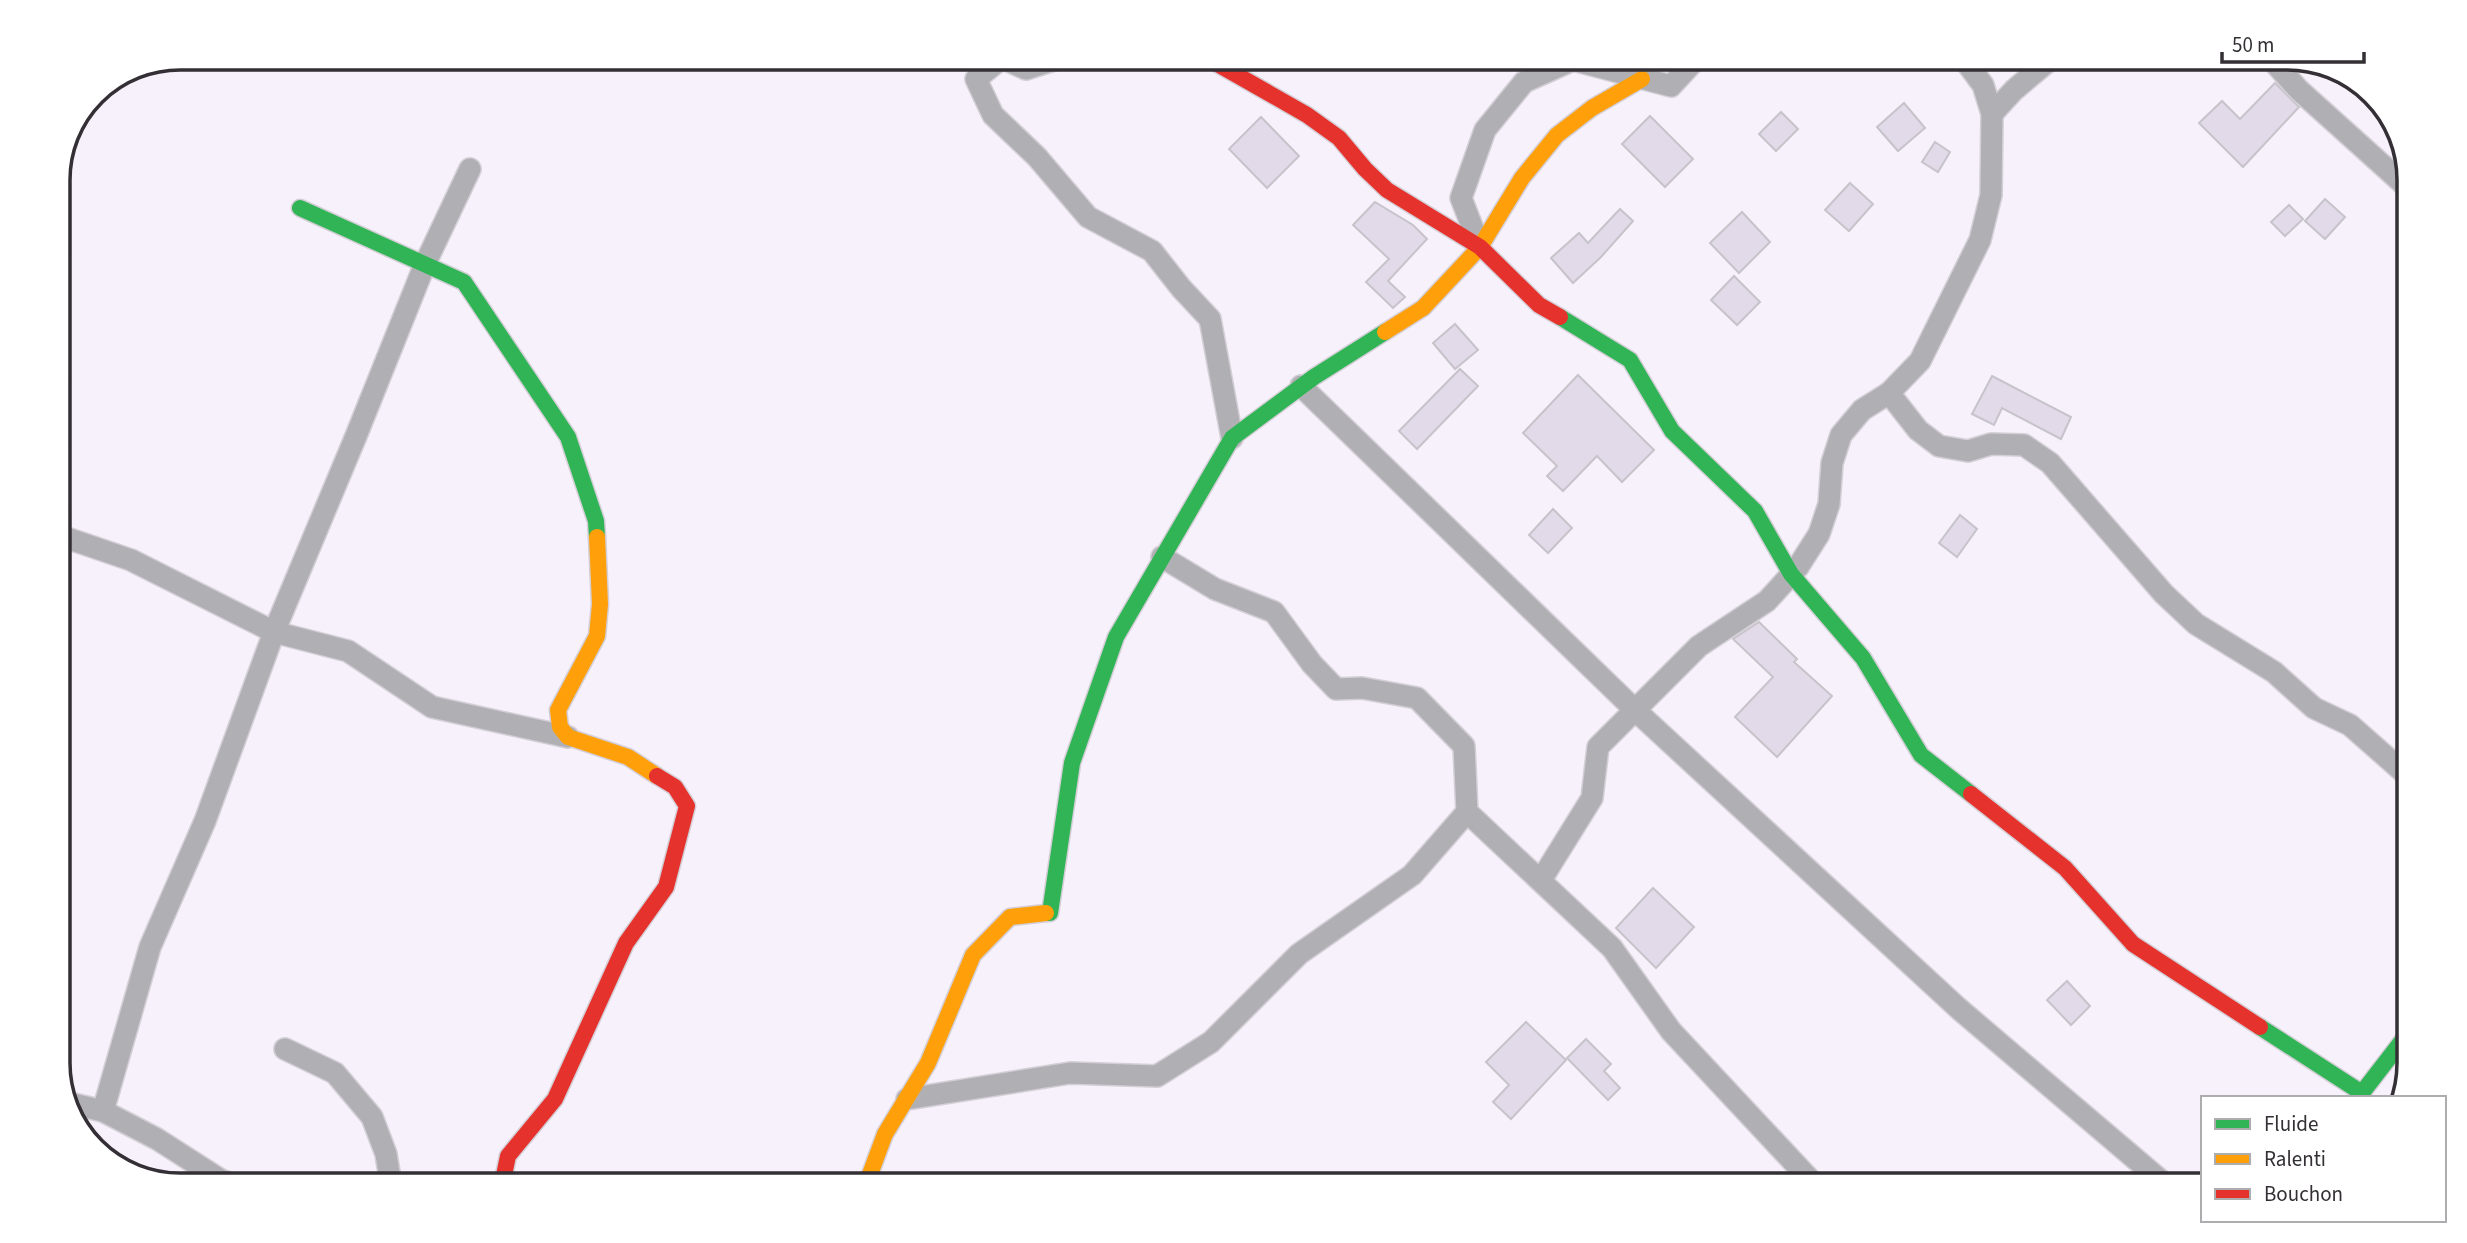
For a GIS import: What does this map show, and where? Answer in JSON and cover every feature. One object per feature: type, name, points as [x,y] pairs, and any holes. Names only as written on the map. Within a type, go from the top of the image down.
[{"type":"street","points":[[987,70],[976,79],[993,115],[1037,157],[1088,217],[1152,251],[1210,319],[1232,438]]},
{"type":"street","points":[[1228,70],[1307,115],[1339,138],[1365,170],[1387,190],[1480,247],[1539,305],[1630,360],[1672,431],[1755,511],[1791,574],[1863,658],[1921,755],[2065,868],[2133,944],[2360,1095],[2397,1047]]},
{"type":"street","points":[[1480,247],[1461,198],[1485,130],[1524,82],[1550,70]]},
{"type":"street","points":[[1611,70],[1671,86],[1686,70]]},
{"type":"street","points":[[1541,880],[1592,798],[1598,747],[1699,646],[1767,601],[1791,574],[1819,534],[1829,504],[1832,463],[1841,435],[1862,410],[1889,393],[1920,361],[1980,240],[1991,195],[1992,114],[1983,85],[1972,70]]},
{"type":"street","points":[[1992,114],[2038,70]]},
{"type":"street","points":[[2281,70],[2299,90],[2397,178]]},
{"type":"street","points":[[871,1173],[886,1135],[928,1063],[974,955],[1010,918],[1050,913],[1072,763],[1115,636],[1232,438],[1301,386],[1423,308],[1480,247],[1522,178],[1557,135],[1592,108],[1642,79]]},
{"type":"street","points":[[103,1111],[150,947],[205,821],[274,632],[425,264],[470,169]]},
{"type":"street","points":[[300,208],[464,282],[568,438],[596,521],[600,604],[597,636],[558,710],[561,727],[568,737]]},
{"type":"street","points":[[1301,386],[1635,710],[1958,1008],[2152,1173]]},
{"type":"street","points":[[1889,393],[1918,430],[1939,446],[1968,451],[1992,444],[2024,445],[2050,463],[2164,594],[2196,624],[2274,672],[2314,708],[2350,725],[2397,766]]},
{"type":"street","points":[[70,539],[131,560],[274,632],[348,651],[432,707],[568,737],[628,757],[675,787],[687,806],[666,887],[626,943],[555,1098],[508,1156],[504,1173]]},
{"type":"street","points":[[907,1099],[1070,1073],[1157,1076],[1212,1042],[1298,954],[1412,875],[1467,812],[1464,746],[1417,698],[1362,688],[1336,689],[1312,664],[1274,612],[1215,589],[1162,558]]},
{"type":"street","points":[[1467,812],[1612,948],[1671,1031],[1804,1173]]},
{"type":"street","points":[[285,1049],[335,1073],[372,1117],[386,1154],[389,1173]]},
{"type":"street","points":[[80,1107],[103,1111],[157,1139],[209,1173]]},
{"type":"building","points":[[2275,83],[2299,107],[2243,167],[2199,123],[2222,101],[2240,119]]},
{"type":"building","points":[[1904,103],[1925,128],[1898,151],[1877,127]]},
{"type":"building","points":[[1781,112],[1798,129],[1776,151],[1759,134]]},
{"type":"building","points":[[1650,116],[1693,159],[1665,187],[1622,144]]},
{"type":"building","points":[[1261,117],[1299,156],[1267,188],[1229,149]]},
{"type":"building","points":[[1935,142],[1950,152],[1938,172],[1922,162]]},
{"type":"building","points":[[1850,183],[1873,204],[1849,231],[1825,210]]},
{"type":"building","points":[[2325,199],[2345,217],[2325,239],[2305,221]]},
{"type":"building","points":[[1375,202],[1413,225],[1427,239],[1388,281],[1405,297],[1393,308],[1366,282],[1389,259],[1353,225]]},
{"type":"building","points":[[2289,205],[2303,219],[2285,236],[2271,222]]},
{"type":"building","points":[[1620,209],[1633,221],[1573,283],[1551,258],[1579,233],[1588,243]]},
{"type":"building","points":[[1742,212],[1770,242],[1739,273],[1710,243]]},
{"type":"building","points":[[1734,276],[1760,302],[1737,325],[1711,300]]},
{"type":"building","points":[[1455,324],[1478,350],[1455,369],[1433,343]]},
{"type":"building","points":[[1460,369],[1478,386],[1417,449],[1399,431]]},
{"type":"building","points":[[1578,375],[1654,450],[1622,482],[1597,456],[1563,491],[1547,476],[1557,466],[1523,433]]},
{"type":"building","points":[[1992,376],[2071,417],[2061,439],[2002,408],[1994,425],[1972,414]]},
{"type":"building","points":[[1553,509],[1572,528],[1548,553],[1529,535]]},
{"type":"building","points":[[1960,515],[1977,529],[1957,557],[1939,543]]},
{"type":"building","points":[[1759,622],[1797,659],[1794,662],[1832,696],[1777,757],[1735,717],[1773,677],[1733,639]]},
{"type":"building","points":[[1653,888],[1694,927],[1656,968],[1616,928]]},
{"type":"building","points":[[2067,981],[2090,1006],[2071,1025],[2047,1000]]},
{"type":"building","points":[[1526,1022],[1566,1060],[1511,1119],[1493,1102],[1509,1085],[1486,1062]]},
{"type":"building","points":[[1586,1039],[1611,1064],[1604,1071],[1620,1088],[1608,1100],[1567,1058]]},
{"type":"traffic: fast","points":[[300,208],[464,282],[568,437],[596,521],[597,537]]},
{"type":"traffic: fast","points":[[1560,317],[1630,360],[1672,431],[1755,511],[1791,574],[1863,658],[1921,755],[1971,794]]},
{"type":"traffic: fast","points":[[1046,913],[1050,913],[1072,763],[1116,637],[1232,438],[1314,377],[1385,332]]},
{"type":"traffic: fast","points":[[2260,1027],[2362,1093]]},
{"type":"traffic: fast","points":[[2360,1096],[2397,1048]]},
{"type":"traffic: slow","points":[[1385,332],[1423,308],[1480,247],[1522,178],[1557,135],[1592,108],[1642,79]]},
{"type":"traffic: slow","points":[[597,537],[600,604],[597,636],[558,710],[560,727],[568,737],[628,757],[657,776]]},
{"type":"traffic: slow","points":[[870,1173],[885,1134],[928,1063],[973,955],[1010,917],[1046,913]]},
{"type":"traffic: jam","points":[[1228,70],[1307,115],[1339,138],[1387,190],[1480,247],[1539,305],[1560,317]]},
{"type":"traffic: jam","points":[[504,1173],[508,1156],[555,1099],[626,943],[666,887],[687,806],[675,787],[657,776]]},
{"type":"traffic: jam","points":[[1971,794],[2065,868],[2133,944],[2260,1027]]}]
